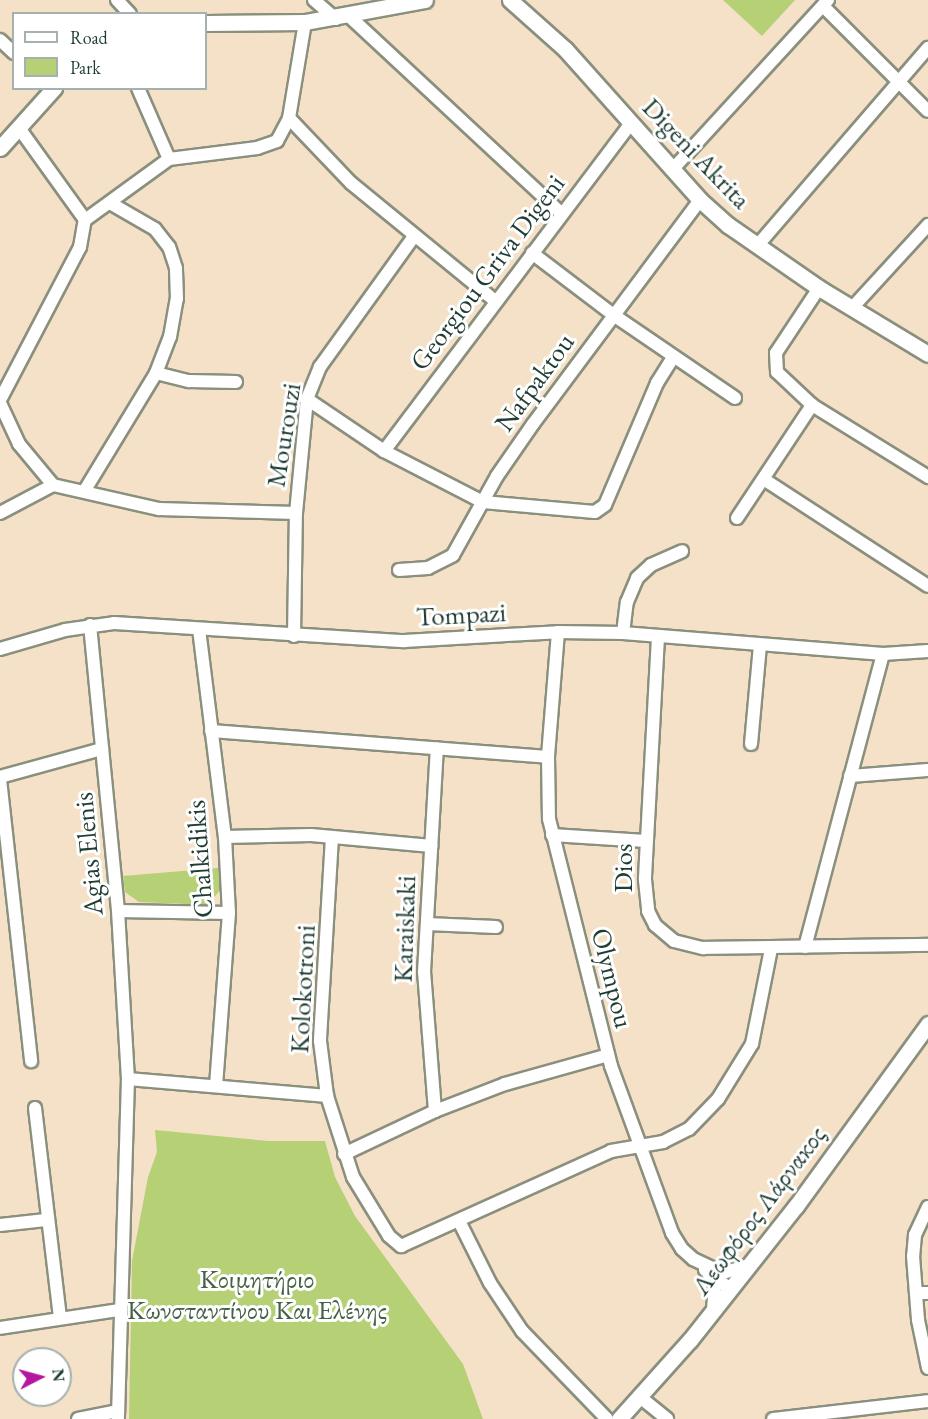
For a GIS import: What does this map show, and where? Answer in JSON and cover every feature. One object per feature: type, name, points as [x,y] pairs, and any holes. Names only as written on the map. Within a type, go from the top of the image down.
[{"type":"main road","points":[[207,23],[305,22],[425,0]]},
{"type":"main road","name":"Digeni Akrita","points":[[510,0],[565,49],[700,200],[757,246],[819,288],[928,354]]},
{"type":"main road","points":[[0,148],[51,90]]},
{"type":"main road","name":"Λεωφόρος Λάρνακος","points":[[619,1419],[640,1397],[749,1265],[928,1024]]},
{"type":"street","points":[[117,0],[128,12]]},
{"type":"street","points":[[314,0],[342,17],[560,212]]},
{"type":"street","points":[[672,170],[825,3],[928,111]]},
{"type":"street","points":[[53,485],[18,444],[0,402],[80,247],[85,220],[169,159],[270,145],[281,134],[289,118],[305,22]]},
{"type":"street","points":[[0,40],[12,51]]},
{"type":"street","points":[[757,246],[928,48]]},
{"type":"street","points":[[139,90],[169,159]]},
{"type":"street","points":[[289,118],[351,183],[495,300]]},
{"type":"street","name":"Georgiou Griva Digeni","points":[[384,451],[560,212],[631,123]]},
{"type":"street","points":[[19,128],[85,220]]},
{"type":"street","name":"Nafpaktou","points":[[399,570],[428,568],[453,555],[497,476],[612,314],[700,200]]},
{"type":"street","points":[[85,490],[156,373],[170,337],[177,299],[176,268],[170,247],[155,230],[110,203]]},
{"type":"street","points":[[852,308],[928,225]]},
{"type":"street","name":"Mourouzi","points":[[294,636],[296,513],[308,399],[320,367],[414,236]]},
{"type":"street","points":[[532,253],[612,314],[735,398]]},
{"type":"street","points":[[819,288],[780,346],[774,365],[786,384],[812,405],[928,477]]},
{"type":"street","points":[[308,399],[384,451],[483,502],[595,512],[605,505],[657,383],[674,357]]},
{"type":"street","points":[[156,373],[189,381],[236,381]]},
{"type":"street","points":[[737,518],[765,480],[812,405]]},
{"type":"street","points":[[765,480],[928,586]]},
{"type":"street","points":[[0,513],[53,485],[85,490],[124,504],[159,508],[296,513]]},
{"type":"street","points":[[623,633],[627,602],[637,578],[651,565],[682,551]]},
{"type":"street","name":"Tompazi","points":[[0,649],[90,625],[404,641],[558,632],[623,633],[760,646],[883,654],[928,651]]},
{"type":"street","name":"Agias Elenis","points":[[90,625],[117,911],[128,1079],[119,1310],[118,1415]]},
{"type":"street","name":"Chalkidikis","points":[[199,629],[225,837],[229,913],[216,1085]]},
{"type":"street","name":"Olympou","points":[[558,632],[548,757],[552,835],[608,1055],[672,1233],[693,1259],[723,1273],[749,1265]]},
{"type":"street","name":"Dios","points":[[658,637],[646,841],[648,911],[661,931],[674,941],[703,948],[771,949],[928,945]]},
{"type":"street","points":[[751,744],[760,646]]},
{"type":"street","points":[[806,947],[883,654]]},
{"type":"street","points":[[211,731],[548,757]]},
{"type":"street","name":"Karaiskaki","points":[[435,1111],[424,972],[437,748]]},
{"type":"street","points":[[31,1061],[0,778],[102,749]]},
{"type":"street","points":[[850,777],[928,770]]},
{"type":"street","points":[[552,835],[646,841]]},
{"type":"street","points":[[225,837],[332,837],[431,846]]},
{"type":"street","name":"Kolokotroni","points":[[332,837],[320,1041],[327,1096],[344,1154],[364,1200],[395,1243],[405,1246],[459,1221]]},
{"type":"street","points":[[117,911],[229,913]]},
{"type":"street","points":[[427,924],[496,927]]},
{"type":"street","points":[[607,1419],[538,1350],[503,1305],[459,1221],[612,1151],[663,1142],[689,1129],[704,1116],[738,1070],[759,1020],[771,949]]},
{"type":"street","points":[[344,1154],[435,1111],[537,1074],[608,1055]]},
{"type":"street","points":[[128,1079],[327,1096]]},
{"type":"street","points":[[34,1108],[46,1220],[60,1317]]},
{"type":"street","points":[[928,1207],[914,1239],[922,1293],[928,1368]]},
{"type":"street","points":[[0,1225],[46,1220]]},
{"type":"street","points":[[693,1259],[730,1289]]},
{"type":"street","points":[[707,1272],[715,1286],[713,1310]]},
{"type":"street","points":[[0,1328],[60,1317],[119,1310]]},
{"type":"street","points":[[640,1397],[667,1419]]},
{"type":"street","points":[[773,1419],[928,1401]]},
{"type":"street","points":[[78,1419],[118,1415]]},
{"type":"green space","points":[[723,0],[795,0],[762,36]]},
{"type":"green space","points":[[218,868],[221,889],[208,905],[139,902],[125,892],[123,876]]},
{"type":"green space","name":"Κοιμητήριο Κωνσταντίνου Και Ελένης","points":[[155,1130],[268,1141],[325,1141],[335,1177],[355,1216],[463,1364],[483,1419],[129,1419],[132,1261],[148,1177],[157,1152]]}]
